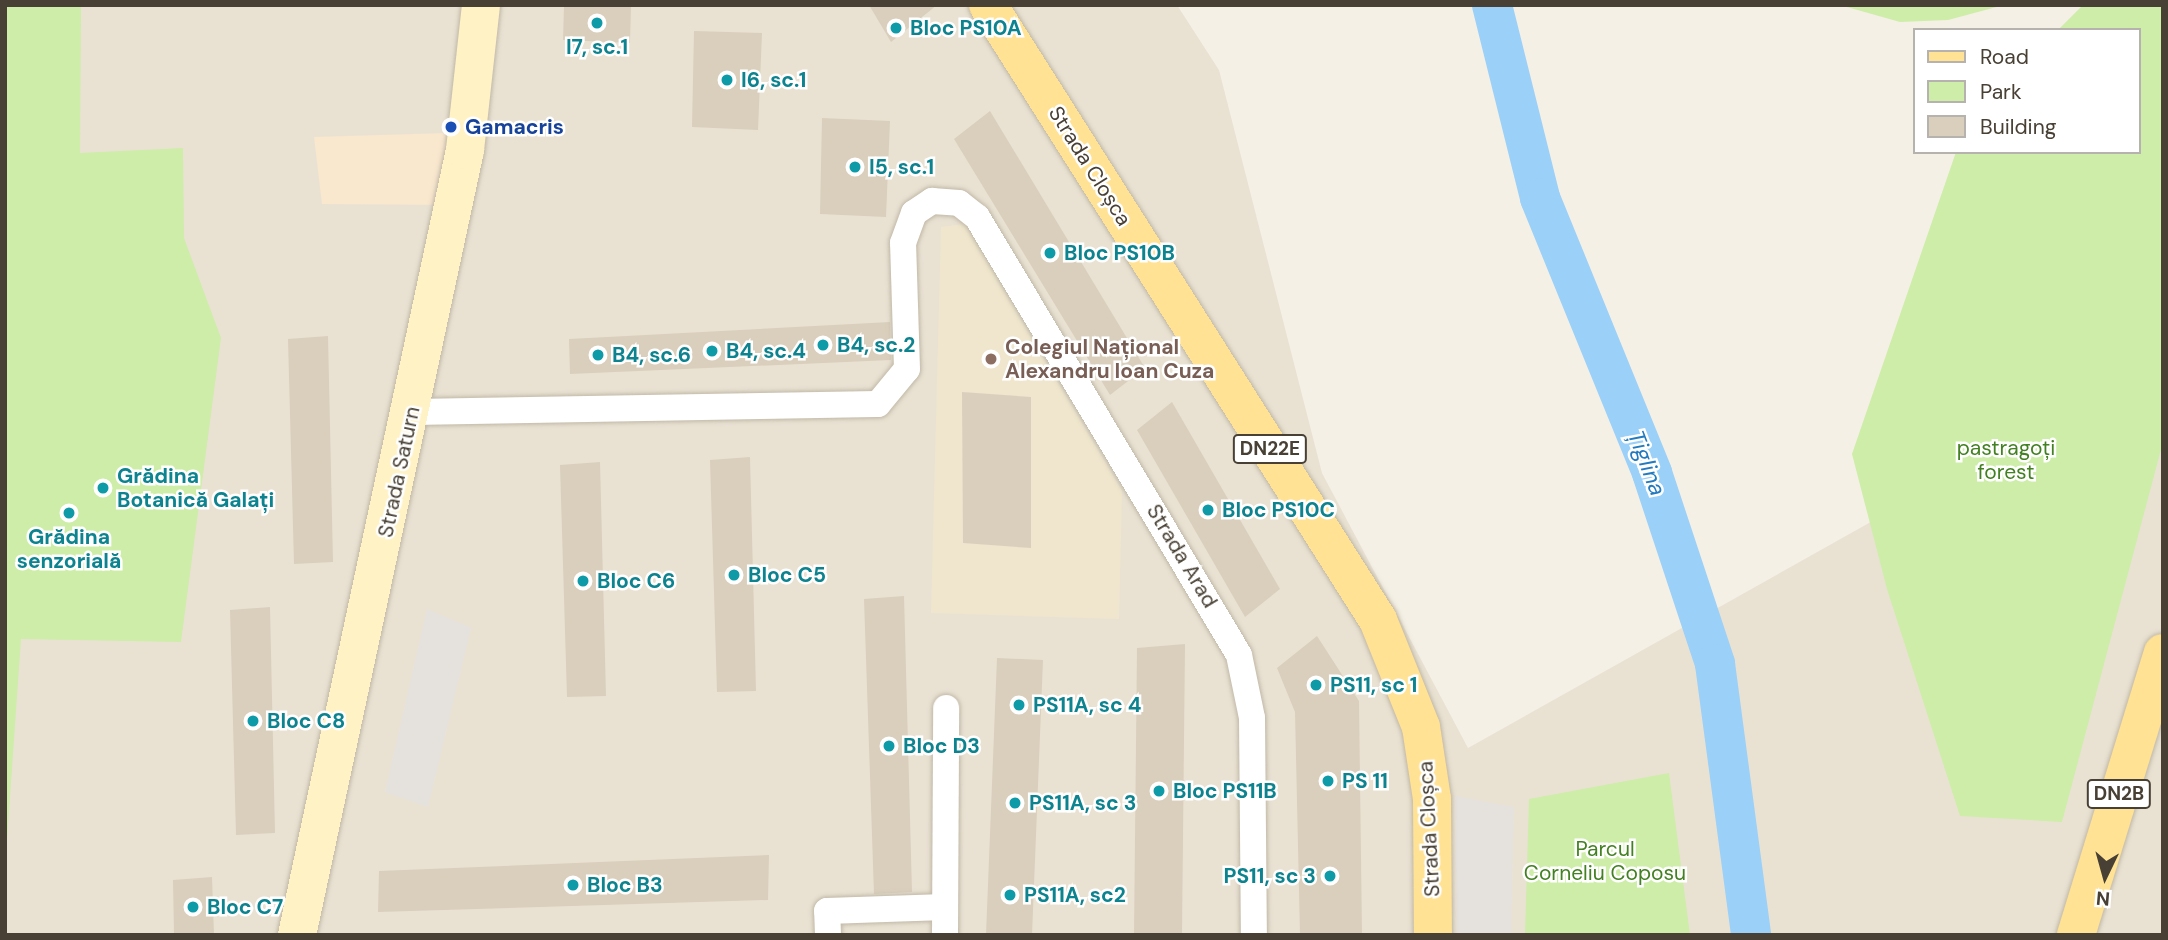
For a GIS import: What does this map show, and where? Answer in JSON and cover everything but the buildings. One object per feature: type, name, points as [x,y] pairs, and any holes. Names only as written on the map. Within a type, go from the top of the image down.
[{"type":"main road","name":"Strada Cloșca","points":[[988,5],[1378,620],[1421,727],[1432,799],[1433,935]]},
{"type":"main road","name":"DN2B","points":[[2076,935],[2163,653]]},
{"type":"street","name":"Strada Saturn","points":[[297,935],[412,412],[465,150],[481,5]]},
{"type":"street","name":"Strada Arad","points":[[412,412],[878,404],[907,369],[903,243],[914,213],[932,201],[959,202],[977,217],[1239,655],[1252,718],[1254,935]]},
{"type":"street","points":[[945,935],[946,708]]},
{"type":"street","points":[[827,923],[945,907]]},
{"type":"shaded area","points":[[5,5],[1177,5],[1219,70],[1322,473],[1468,748],[2163,358],[2163,935],[5,935]]},
{"type":"shaded area","name":"Gamacris","points":[[447,133],[451,205],[322,204],[314,137]]},
{"type":"shaded area","name":"Colegiul Național Alexandru Ioan Cuza","points":[[965,224],[1122,491],[1119,619],[931,613],[941,227]]},
{"type":"shaded area","points":[[427,609],[471,628],[428,807],[385,792]]},
{"type":"shaded area","points":[[1455,796],[1514,807],[1511,935],[1457,935]]},
{"type":"green space","name":"Grădina Botanică Galați","points":[[5,5],[81,5],[80,153],[183,148],[184,238],[221,338],[181,642],[21,639],[5,869]]},
{"type":"green space","points":[[1840,5],[2004,5],[1948,20],[1900,22]]},
{"type":"green space","name":"pastragoți forest","points":[[2083,5],[2163,5],[2163,442],[2062,822],[1960,816],[1887,589],[1852,454],[1955,154],[2140,154],[2140,28],[2060,28]]},
{"type":"green space","name":"Parcul Corneliu Coposu","points":[[1669,773],[1690,935],[1525,935],[1529,799]]},
{"type":"waterway","name":"Țiglina","points":[[1492,5],[1540,198],[1652,473],[1715,664],[1751,935]]},
{"type":"place","name":"I7, sc.1","points":[[597,23]]},
{"type":"place","name":"Bloc PS10A","points":[[896,28]]},
{"type":"place","name":"I6, sc.1","points":[[727,80]]},
{"type":"place","name":"Gamacris","points":[[451,127]]},
{"type":"place","name":"I5, sc.1","points":[[855,167]]},
{"type":"place","name":"Bloc PS10B","points":[[1050,253]]},
{"type":"place","name":"B4, sc.2","points":[[823,345]]},
{"type":"place","name":"B4, sc.4","points":[[712,351]]},
{"type":"place","name":"B4, sc.6","points":[[598,355]]},
{"type":"place","name":"Colegiul Național Alexandru Ioan Cuza","points":[[991,359]]},
{"type":"place","name":"Grădina Botanică Galați","points":[[103,488]]},
{"type":"place","name":"Bloc PS10C","points":[[1208,510]]},
{"type":"place","name":"Grădina senzorială","points":[[69,513]]},
{"type":"place","name":"Bloc C5","points":[[734,575]]},
{"type":"place","name":"Bloc C6","points":[[583,581]]},
{"type":"place","name":"PS11, sc 1","points":[[1316,685]]},
{"type":"place","name":"PS11A, sc 4","points":[[1019,705]]},
{"type":"place","name":"Bloc C8","points":[[253,721]]},
{"type":"place","name":"Bloc D3","points":[[889,746]]},
{"type":"place","name":"PS 11","points":[[1328,781]]},
{"type":"place","name":"Bloc PS11B","points":[[1159,791]]},
{"type":"place","name":"PS11A, sc 3","points":[[1015,803]]},
{"type":"place","name":"PS11, sc 3","points":[[1330,876]]},
{"type":"place","name":"Bloc B3","points":[[573,885]]},
{"type":"place","name":"PS11A, sc2","points":[[1010,895]]},
{"type":"place","name":"Bloc C7","points":[[193,907]]}]
